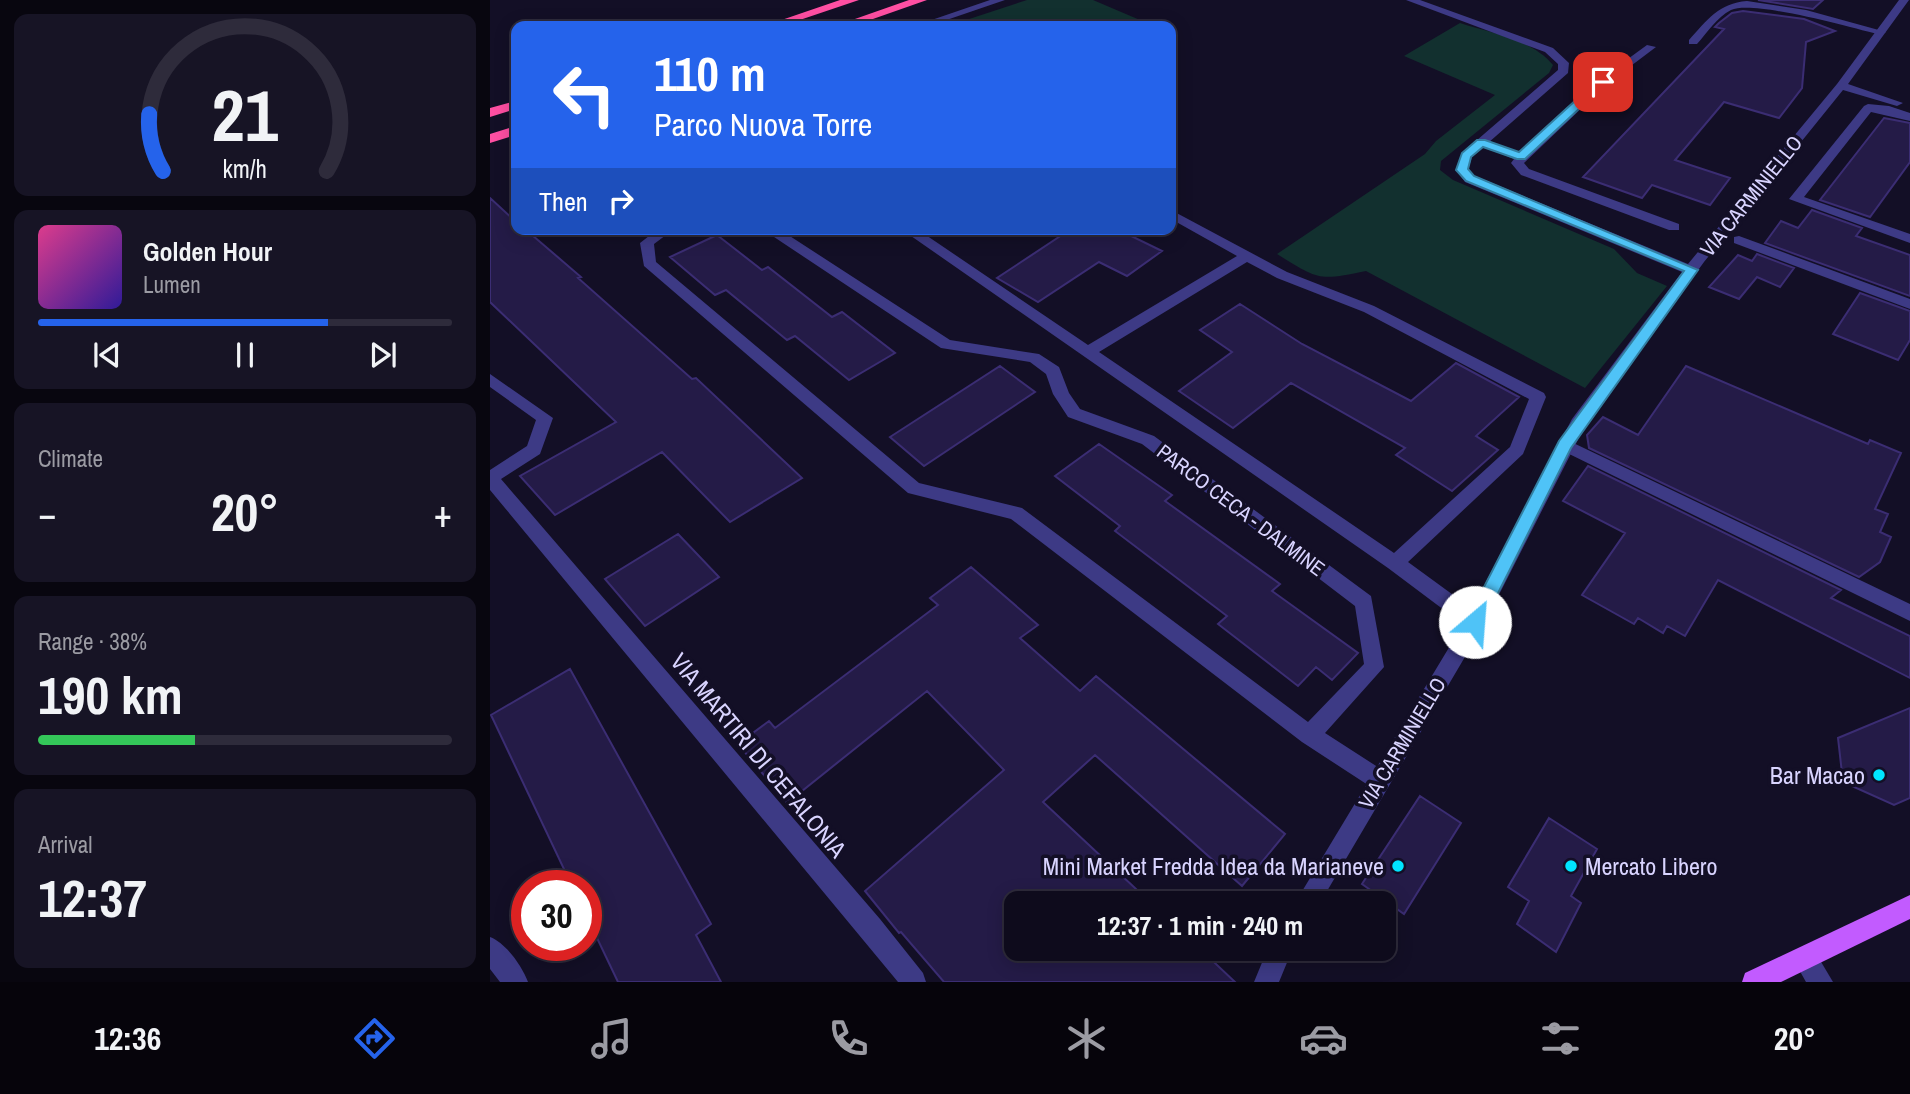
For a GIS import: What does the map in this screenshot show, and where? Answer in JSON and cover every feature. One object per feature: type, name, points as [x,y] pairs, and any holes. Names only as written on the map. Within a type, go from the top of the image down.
[{"type":"highway","points":[[786,21],[853,0]]},
{"type":"highway","points":[[856,21],[921,0]]},
{"type":"highway","points":[[490,113],[511,106]]},
{"type":"highway","points":[[490,139],[511,132]]},
{"type":"main road","points":[[1754,982],[1910,907]]},
{"type":"street","points":[[935,21],[1000,0]]},
{"type":"street","points":[[1411,0],[1549,50],[1563,63],[1564,71],[1462,162],[1462,170],[1470,179],[1691,270]]},
{"type":"street","name":"VIA CARMINIELLO","points":[[1314,891],[1475,622],[1565,445],[1691,270],[1841,86],[1904,0]]},
{"type":"street","points":[[1693,41],[1721,12],[1733,5],[1756,2],[1881,32]]},
{"type":"street","points":[[1651,47],[1603,82],[1517,163],[1525,172],[1674,227]]},
{"type":"street","points":[[1841,86],[1910,107]]},
{"type":"street","points":[[1910,117],[1889,110],[1868,108],[1796,199],[1910,239]]},
{"type":"street","points":[[1481,143],[1521,157]]},
{"type":"street","points":[[1176,217],[1282,275],[1369,309],[1538,397],[1517,450],[1395,562]]},
{"type":"street","points":[[658,235],[647,243],[649,264],[914,488],[1016,513],[1309,735],[1379,780]]},
{"type":"street","name":"PARCO CECA - DALMINE","points":[[778,235],[946,344],[1034,358],[1053,371],[1060,394],[1074,413],[1148,440],[1364,602],[1374,667],[1309,735]]},
{"type":"street","points":[[917,235],[1395,562],[1475,622]]},
{"type":"street","points":[[1739,240],[1910,304]]},
{"type":"street","points":[[1088,352],[1247,256]]},
{"type":"street","name":"VIA MARTIRI DI CEFALONIA","points":[[490,379],[545,418],[534,450],[490,478],[914,982]]},
{"type":"street","points":[[1565,445],[1910,613]]},
{"type":"street","points":[[490,949],[516,982]]},
{"type":"street","points":[[1805,958],[1821,982]]},
{"type":"street","points":[[1266,982],[1275,961]]},
{"type":"green space","points":[[1027,0],[1093,0],[1142,21],[963,21]]},
{"type":"green space","points":[[1460,23],[1522,43],[1544,56],[1553,65],[1549,73],[1441,161],[1440,170],[1453,180],[1614,249],[1637,273],[1667,286],[1585,388],[1366,271],[1319,276],[1277,254],[1425,154],[1436,141],[1495,95],[1404,56]]},
{"type":"building","points":[[1758,0],[1823,0],[1813,9]]},
{"type":"building","points":[[1743,11],[1804,19],[1835,31],[1806,42],[1802,88],[1779,118],[1724,102],[1675,160],[1730,178],[1710,205],[1652,185],[1642,198],[1583,177],[1724,29],[1715,27],[1732,13]]},
{"type":"building","points":[[1884,118],[1910,123],[1910,162],[1870,217],[1820,200]]},
{"type":"building","points":[[490,198],[511,217],[511,235],[532,235],[692,379],[696,378],[802,478],[730,522],[662,452],[555,515],[520,476],[616,422],[490,302]]},
{"type":"building","points":[[1812,210],[1862,228],[1856,236],[1910,255],[1910,296],[1765,243],[1781,221],[1798,228]]},
{"type":"building","points":[[717,235],[762,270],[768,267],[832,317],[842,312],[895,353],[849,380],[795,336],[787,340],[726,290],[715,295],[670,257]]},
{"type":"building","points":[[1062,235],[1129,235],[1162,251],[1127,276],[1099,262],[1038,302],[997,278]]},
{"type":"building","points":[[1757,254],[1794,268],[1780,287],[1757,277],[1739,299],[1709,287],[1738,255],[1752,261]]},
{"type":"building","points":[[1860,293],[1910,311],[1910,340],[1898,360],[1833,334]]},
{"type":"building","points":[[1240,304],[1302,344],[1411,401],[1456,363],[1519,397],[1476,436],[1498,450],[1452,491],[1396,455],[1405,448],[1291,383],[1233,428],[1179,391],[1232,352],[1200,330]]},
{"type":"building","points":[[1000,366],[1035,392],[924,466],[890,437]]},
{"type":"building","points":[[1686,366],[1868,444],[1870,440],[1901,453],[1875,509],[1888,514],[1880,532],[1891,537],[1880,562],[1859,577],[1589,448],[1587,435],[1603,417],[1638,435]]},
{"type":"building","points":[[1099,444],[1172,495],[1165,501],[1280,584],[1272,591],[1358,653],[1332,680],[1316,667],[1298,686],[1218,624],[1227,616],[1115,531],[1120,526],[1055,476]]},
{"type":"building","points":[[1588,466],[1841,590],[1831,598],[1910,636],[1910,678],[1718,580],[1685,636],[1667,626],[1663,633],[1638,618],[1634,624],[1582,595],[1625,533],[1563,501]]},
{"type":"building","points":[[678,534],[719,577],[645,626],[605,579]]},
{"type":"building","points":[[971,567],[1038,625],[1020,638],[1080,691],[1096,676],[1285,834],[1242,886],[1095,755],[1043,802],[1138,891],[1004,891],[1004,961],[1213,961],[1235,982],[944,982],[865,891],[1004,770],[927,691],[787,803],[738,744],[769,721],[775,728],[938,605],[930,598]]},
{"type":"building","points":[[570,669],[711,924],[696,935],[721,982],[618,982],[602,948],[602,870],[564,870],[491,715]]},
{"type":"building","points":[[1910,708],[1910,798],[1894,805],[1843,782],[1838,738]]},
{"type":"building","points":[[1420,796],[1461,823],[1404,914],[1396,908],[1396,891],[1372,891],[1362,884]]},
{"type":"building","points":[[1549,818],[1597,849],[1571,896],[1581,903],[1556,952],[1517,924],[1529,901],[1508,887]]},
{"type":"place","name":"Bar Macao","points":[[1879,775]]},
{"type":"place","name":"Mini Market Fredda Idea da Marianeve","points":[[1398,866]]},
{"type":"place","name":"Mercato Libero","points":[[1571,866]]},
{"type":"route","points":[[1475,622],[1578,423],[1691,270],[1470,179],[1462,170],[1462,162],[1466,156],[1481,143],[1521,157],[1603,82]]}]
